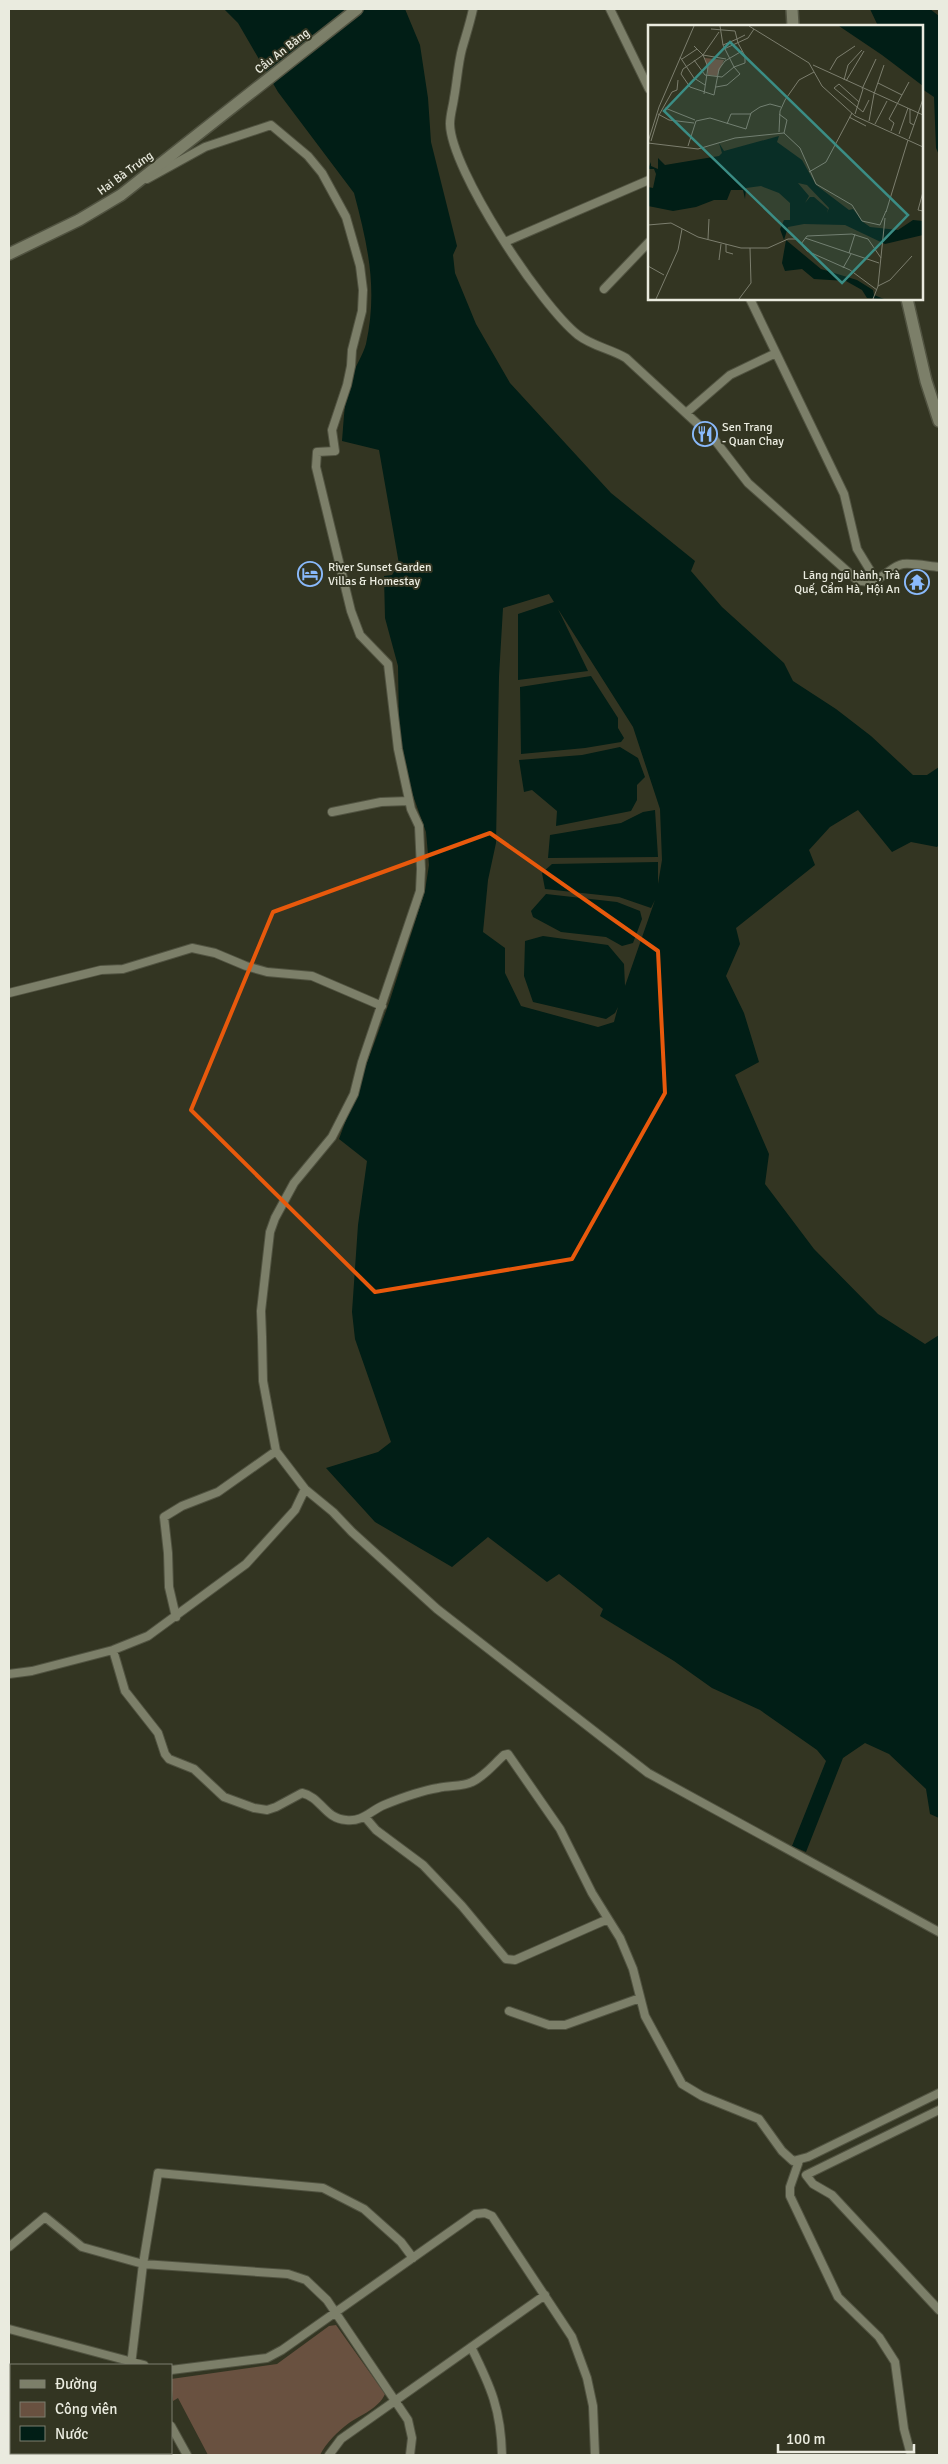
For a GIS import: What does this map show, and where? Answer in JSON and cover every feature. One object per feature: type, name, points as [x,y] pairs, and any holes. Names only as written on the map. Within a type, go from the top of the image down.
[{"type":"street","name":"Cầu An Bàng","points":[[246,97],[358,9]]},
{"type":"street","points":[[473,9],[462,49],[450,123],[453,144],[460,163],[525,273],[579,336],[614,350],[626,358],[714,439],[748,483],[856,579],[862,582],[876,580],[901,564],[939,567]]},
{"type":"street","points":[[610,9],[648,87]]},
{"type":"street","points":[[792,9],[792,25]]},
{"type":"street","name":"Hai Bà Trưng","points":[[9,254],[79,220],[131,186],[246,97]]},
{"type":"street","points":[[131,186],[155,176],[204,147],[271,125],[308,156],[322,173],[346,217],[360,266],[363,290],[362,311],[352,350],[347,385],[332,430],[335,451],[317,452],[316,467],[351,611],[360,635],[388,664],[398,748],[409,801],[419,826],[420,891],[362,1062],[354,1094],[332,1137],[294,1183],[275,1218],[270,1232],[261,1311],[263,1381],[276,1450],[305,1489],[333,1512],[352,1532],[460,1630],[648,1773],[939,1932]]},
{"type":"street","points":[[505,242],[648,180]]},
{"type":"street","points":[[604,289],[648,243]]},
{"type":"street","points":[[750,300],[844,494],[857,549],[876,580]]},
{"type":"street","points":[[907,300],[926,381],[939,422]]},
{"type":"street","points":[[686,413],[730,375],[776,353]]},
{"type":"street","points":[[332,812],[381,802],[409,801]]},
{"type":"street","points":[[9,993],[102,970],[123,969],[192,948],[215,953],[267,972],[312,976],[382,1006]]},
{"type":"street","points":[[176,1617],[169,1587],[164,1517],[182,1506],[218,1492],[276,1450]]},
{"type":"street","points":[[9,1674],[32,1671],[113,1650],[148,1636],[176,1617],[181,1610],[225,1582],[253,1558],[296,1510],[305,1489]]},
{"type":"street","points":[[113,1650],[125,1691],[158,1732],[165,1754],[169,1759],[194,1769],[224,1797],[264,1810],[276,1807],[302,1793],[316,1800],[329,1814],[336,1818],[353,1821],[365,1817],[381,1806],[394,1801],[436,1788],[473,1782],[504,1755],[508,1754],[560,1829],[592,1893],[620,1938],[632,1968],[645,2016],[682,2084],[702,2096],[758,2119],[793,2162],[799,2161],[939,2093]]},
{"type":"street","points":[[365,1817],[376,1830],[423,1865],[462,1906],[506,1959],[515,1960],[608,1919]]},
{"type":"street","points":[[509,2011],[549,2025],[565,2025],[640,1998]]},
{"type":"street","points":[[939,2110],[806,2175],[813,2184],[832,2195],[939,2310]]},
{"type":"street","points":[[799,2161],[790,2187],[790,2196],[838,2297],[879,2337],[895,2362],[904,2429],[911,2455]]},
{"type":"street","points":[[9,2329],[133,2364],[143,2264],[158,2173],[322,2188],[364,2209],[401,2242],[413,2258]]},
{"type":"street","points":[[172,2370],[267,2358],[475,2214],[485,2213],[492,2216],[572,2336],[587,2378],[593,2406],[595,2455]]},
{"type":"street","points":[[9,2248],[45,2217],[82,2247],[143,2264],[288,2274],[306,2280],[327,2300],[336,2312],[408,2420],[412,2438],[410,2455]]},
{"type":"street","points":[[329,2455],[342,2439],[394,2400],[546,2295]]},
{"type":"street","points":[[471,2347],[492,2390],[501,2426],[502,2455]]},
{"type":"street","points":[[172,2428],[187,2455]]},
{"type":"highlighted area","points":[[490,833],[658,951],[665,1093],[572,1259],[375,1292],[191,1110],[273,912]]},
{"type":"green space","points":[[336,2325],[385,2394],[379,2403],[341,2430],[320,2455],[208,2455],[178,2398],[173,2401],[172,2379],[277,2364],[329,2326]]},
{"type":"water","points":[[224,9],[405,9],[420,45],[428,98],[431,142],[457,246],[453,255],[455,273],[476,324],[510,383],[611,493],[695,561],[691,571],[722,607],[784,663],[793,681],[836,709],[871,736],[913,775],[927,775],[939,767],[939,845],[937,847],[911,842],[892,852],[858,810],[830,827],[809,850],[815,865],[736,928],[740,944],[726,976],[744,1013],[759,1062],[735,1075],[769,1154],[765,1184],[814,1249],[878,1314],[925,1344],[939,1335],[939,1818],[930,1814],[926,1789],[889,1754],[865,1743],[843,1758],[806,1852],[792,1846],[826,1761],[817,1750],[760,1710],[712,1688],[674,1661],[600,1616],[603,1609],[559,1574],[547,1582],[488,1537],[452,1567],[375,1522],[326,1468],[378,1452],[391,1442],[355,1339],[352,1312],[358,1225],[367,1161],[339,1139],[389,1003],[425,891],[429,865],[426,832],[405,773],[399,723],[398,666],[385,618],[384,576],[392,575],[399,564],[379,450],[342,441],[347,392],[365,348],[370,324],[370,268],[363,231],[354,193],[278,92],[238,23]],"holes":[[[549,594],[554,602],[518,614],[518,680],[588,671],[558,609],[633,727],[660,809],[662,860],[658,884],[658,862],[552,864],[542,873],[545,889],[619,897],[651,908],[655,900],[625,986],[624,964],[608,945],[543,936],[525,941],[524,976],[533,1002],[606,1019],[615,1013],[618,1007],[614,1022],[598,1027],[521,1006],[505,973],[505,948],[483,932],[488,880],[496,843],[499,676],[503,608]]]},
{"type":"water","points":[[870,9],[930,9],[939,16],[939,155],[936,148],[934,97],[923,90],[923,25],[878,25]]},
{"type":"water","points":[[591,676],[618,718],[618,728],[624,738],[621,742],[585,748],[521,754],[520,687]]},
{"type":"water","points":[[620,747],[638,758],[645,777],[637,785],[637,800],[631,811],[556,826],[557,811],[532,790],[524,792],[519,760],[582,755]]},
{"type":"water","points":[[655,810],[658,857],[548,858],[550,835],[621,823],[643,812]]},
{"type":"water","points":[[546,894],[617,902],[640,911],[642,919],[633,943],[622,946],[606,937],[561,932],[533,917],[531,911]]},
{"type":"place","name":"Sen Trang - Quan Chay","points":[[705,434]]},
{"type":"place","name":"River Sunset Garden Villas & Homestay","points":[[310,574]]},
{"type":"place","name":"Lăng ngũ hành, Trà Quế, Cẩm Hà, Hội An","points":[[917,582]]}]
